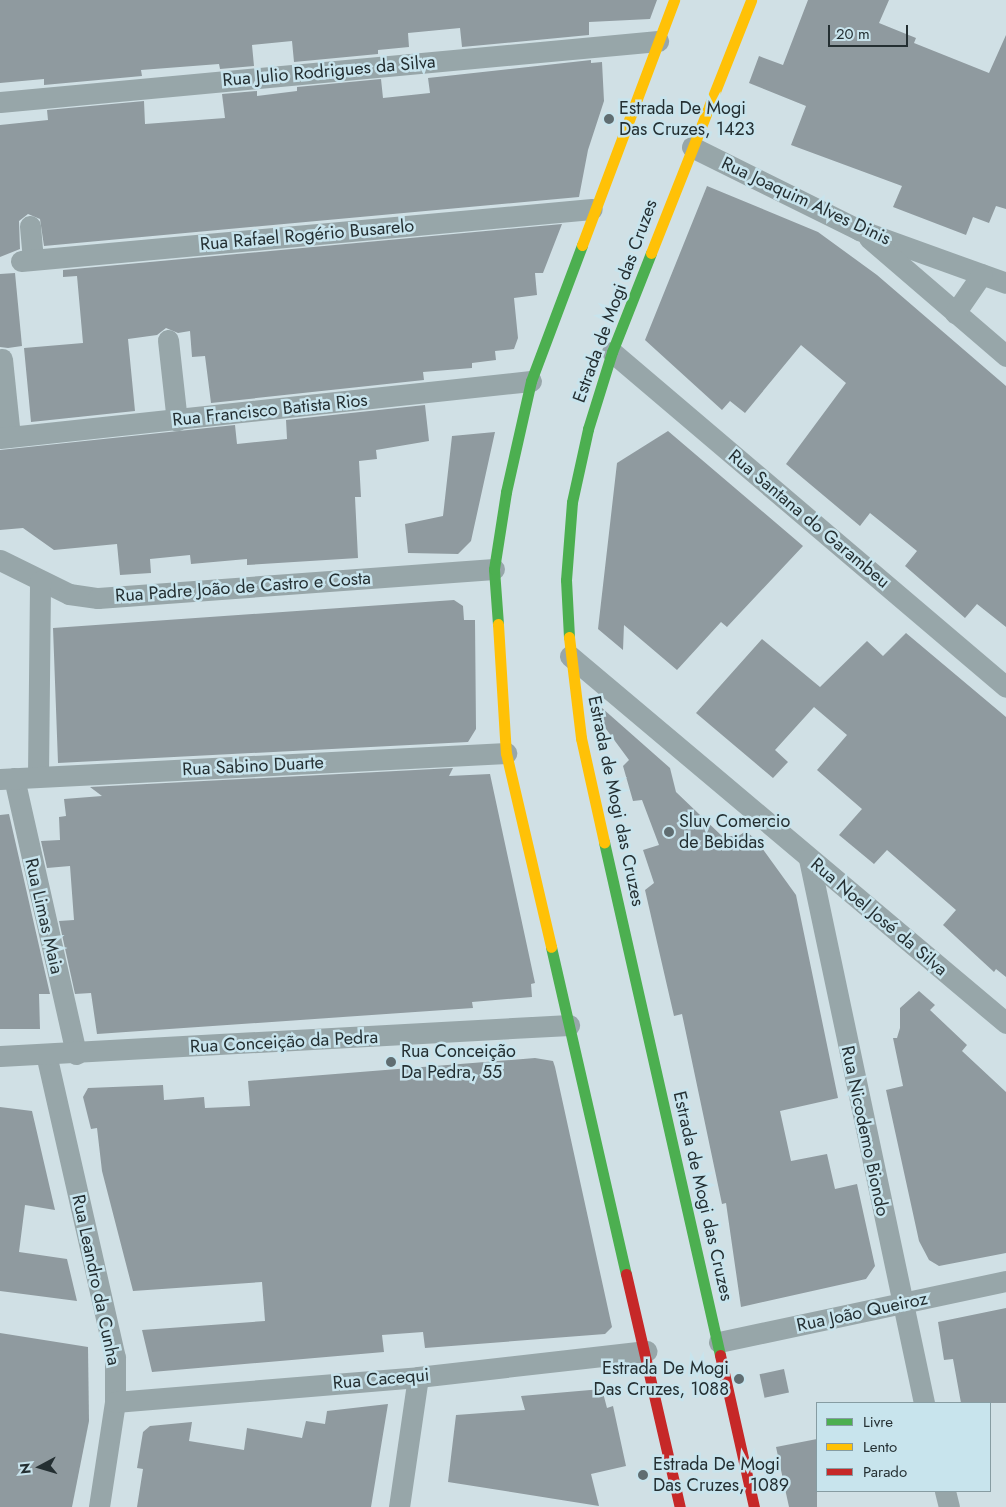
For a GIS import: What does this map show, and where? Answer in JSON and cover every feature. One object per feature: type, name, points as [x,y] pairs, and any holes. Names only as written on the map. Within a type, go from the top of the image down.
[{"type":"main road","points":[[674,0],[592,209],[531,381],[506,492],[494,569],[506,753],[646,1351],[680,1507]]},
{"type":"main road","name":"Estrada de Mogi das Cruzes","points":[[751,0],[612,352],[588,429],[572,502],[566,580],[570,656],[581,738],[719,1342],[754,1507]]},
{"type":"street","name":"Rua Julio Rodrigues da Silva","points":[[0,102],[658,41]]},
{"type":"street","name":"Rua Joaquim Alves Dinis","points":[[692,147],[860,230],[1006,282]]},
{"type":"street","name":"Rua Rafael Rogério Busarelo","points":[[30,226],[27,260],[592,209]]},
{"type":"street","points":[[860,230],[1006,356]]},
{"type":"street","points":[[955,313],[982,274]]},
{"type":"street","points":[[168,340],[176,421]]},
{"type":"street","name":"Rua Santana do Garambeu","points":[[612,352],[1006,687]]},
{"type":"street","points":[[2,359],[5,437]]},
{"type":"street","name":"Rua Francisco Batista Rios","points":[[5,437],[176,421],[531,381]]},
{"type":"street","name":"Rua Padre João de Castro e Costa","points":[[0,560],[69,594],[98,598],[494,569]]},
{"type":"street","points":[[38,776],[40,581]]},
{"type":"street","name":"Rua Noel José da Silva","points":[[570,656],[1006,1023]]},
{"type":"street","name":"Rua Sabino Duarte","points":[[7,778],[506,753]]},
{"type":"street","name":"Rua Limas Maia","points":[[7,778],[76,1054]]},
{"type":"street","name":"Rua Nicodemo Biondo","points":[[809,859],[901,1304],[924,1402]]},
{"type":"street","name":"Rua Conceição da Pedra","points":[[0,1056],[76,1054],[568,1024]]},
{"type":"street","name":"Rua Leandro da Cunha","points":[[46,1054],[115,1357],[115,1402],[99,1507]]},
{"type":"street","name":"Rua João Queiroz","points":[[719,1342],[1006,1281]]},
{"type":"street","name":"Rua Cacequi","points":[[115,1402],[418,1377],[646,1351]]},
{"type":"street","points":[[399,1507],[418,1377]]},
{"type":"street","points":[[945,1492],[949,1507]]},
{"type":"building","points":[[0,0],[657,0],[650,19],[589,22],[589,35],[462,47],[460,28],[408,33],[409,47],[378,50],[378,54],[294,62],[292,41],[252,45],[254,66],[220,69],[219,64],[141,70],[142,76],[44,85],[44,79],[0,83]]},
{"type":"building","points":[[808,0],[889,0],[879,23],[916,38],[914,43],[989,73],[1006,35],[1006,209],[996,206],[989,223],[973,217],[966,235],[893,207],[902,186],[791,145],[806,106],[749,83],[759,56],[783,65]]},
{"type":"building","points":[[591,60],[591,63],[602,62],[604,101],[588,150],[579,197],[44,246],[40,219],[28,214],[19,221],[20,249],[0,257],[0,125],[48,120],[47,110],[144,101],[145,124],[225,118],[222,94],[257,91],[257,96],[297,91],[297,87],[381,79],[383,98],[430,93],[428,78]]},
{"type":"building","points":[[707,186],[818,232],[877,275],[1006,386],[1006,627],[977,604],[965,618],[905,566],[917,551],[870,513],[860,526],[786,464],[846,383],[801,345],[745,413],[730,401],[722,410],[645,340]]},
{"type":"building","points":[[562,224],[543,273],[535,273],[537,295],[514,298],[518,338],[514,349],[495,351],[496,360],[472,363],[472,368],[423,372],[424,380],[211,403],[205,356],[192,357],[190,331],[178,333],[166,328],[157,335],[128,339],[135,411],[31,422],[24,348],[83,343],[77,276],[63,277],[63,270]]},
{"type":"building","points":[[15,273],[22,346],[0,347],[0,274]]},
{"type":"building","points":[[425,405],[429,441],[376,450],[377,459],[359,461],[361,497],[355,497],[358,558],[247,565],[247,559],[191,564],[190,555],[150,559],[151,573],[120,575],[117,544],[54,550],[23,528],[0,530],[0,450],[235,425],[237,444],[287,439],[286,420]]},
{"type":"building","points":[[668,431],[803,546],[727,627],[721,622],[677,670],[624,625],[623,650],[598,629],[617,463]]},
{"type":"building","points":[[495,432],[471,541],[458,554],[408,553],[405,524],[443,516],[452,436]]},
{"type":"building","points":[[454,600],[463,606],[464,620],[475,620],[476,729],[468,742],[58,763],[53,628]]},
{"type":"building","points":[[906,633],[1006,717],[1006,977],[996,969],[994,972],[943,925],[956,910],[887,850],[874,864],[839,835],[862,809],[817,770],[847,735],[814,707],[775,750],[788,762],[773,778],[696,713],[762,639],[820,687],[867,641],[883,656]]},
{"type":"building","points":[[602,708],[670,768],[676,792],[723,837],[740,835],[746,831],[757,841],[796,895],[838,1098],[780,1111],[791,1161],[827,1154],[835,1189],[857,1184],[875,1266],[866,1279],[741,1307],[726,1203],[722,1204],[682,1014],[674,1016],[645,890],[654,883],[643,850],[659,845],[642,800],[633,801],[623,766],[629,760],[595,714]]},
{"type":"building","points":[[453,768],[449,776],[490,774],[535,983],[531,984],[532,997],[472,1002],[473,1008],[97,1034],[91,993],[75,994],[59,921],[74,920],[70,866],[47,868],[41,841],[60,840],[59,817],[66,816],[64,799],[102,796],[90,787]]},
{"type":"building","points":[[9,814],[50,994],[39,994],[40,1029],[0,1029],[0,815]]},
{"type":"building","points":[[919,991],[935,1005],[930,1010],[967,1045],[962,1051],[1006,1092],[1006,1253],[939,1266],[929,1260],[919,1241],[886,1090],[903,1086],[893,1038],[897,1038],[900,1028],[900,1008]]},
{"type":"building","points":[[535,1058],[553,1061],[555,1067],[612,1327],[605,1334],[425,1348],[423,1332],[382,1335],[384,1352],[152,1372],[142,1330],[265,1321],[262,1282],[133,1291],[102,1171],[97,1128],[91,1129],[83,1097],[88,1088],[163,1085],[164,1100],[204,1097],[205,1108],[250,1106],[248,1081]]},
{"type":"building","points":[[0,1107],[32,1111],[55,1210],[25,1205],[19,1252],[67,1259],[77,1301],[0,1291]]},
{"type":"building","points":[[1006,1308],[1006,1403],[961,1402],[953,1359],[944,1360],[938,1322]]},
{"type":"building","points":[[0,1333],[88,1347],[89,1421],[72,1507],[0,1507]]},
{"type":"building","points":[[784,1369],[789,1392],[765,1398],[760,1374]]},
{"type":"building","points":[[602,1389],[607,1408],[613,1406],[626,1466],[591,1474],[599,1506],[448,1482],[456,1415],[525,1410],[521,1396]]},
{"type":"building","points":[[388,1404],[371,1507],[137,1507],[143,1469],[137,1468],[143,1432],[150,1426],[192,1422],[189,1441],[244,1450],[247,1428],[302,1438],[306,1421],[325,1424],[327,1411]]},
{"type":"building","points":[[816,1439],[817,1507],[789,1507],[776,1447]]},
{"type":"traffic: fast","points":[[498,624],[494,569],[506,492],[531,381],[582,245]]},
{"type":"traffic: fast","points":[[569,637],[566,580],[572,502],[588,429],[612,352],[651,253]]},
{"type":"traffic: fast","points":[[604,842],[720,1355]]},
{"type":"traffic: fast","points":[[551,947],[626,1274]]},
{"type":"traffic: slow","points":[[582,245],[674,0]]},
{"type":"traffic: slow","points":[[651,253],[751,0]]},
{"type":"traffic: slow","points":[[498,624],[506,753],[551,947]]},
{"type":"traffic: slow","points":[[569,637],[581,738],[604,842]]},
{"type":"traffic: jam","points":[[626,1274],[680,1507]]},
{"type":"traffic: jam","points":[[720,1355],[754,1507]]},
{"type":"place","name":"Estrada De Mogi Das Cruzes, 1423","points":[[609,119]]},
{"type":"place","name":"Sluv Comercio de Bebidas","points":[[669,832]]},
{"type":"place","name":"Rua Conceição Da Pedra, 55","points":[[391,1062]]},
{"type":"place","name":"Estrada De Mogi Das Cruzes, 1088","points":[[739,1379]]},
{"type":"place","name":"Estrada De Mogi Das Cruzes, 1089","points":[[643,1475]]}]
